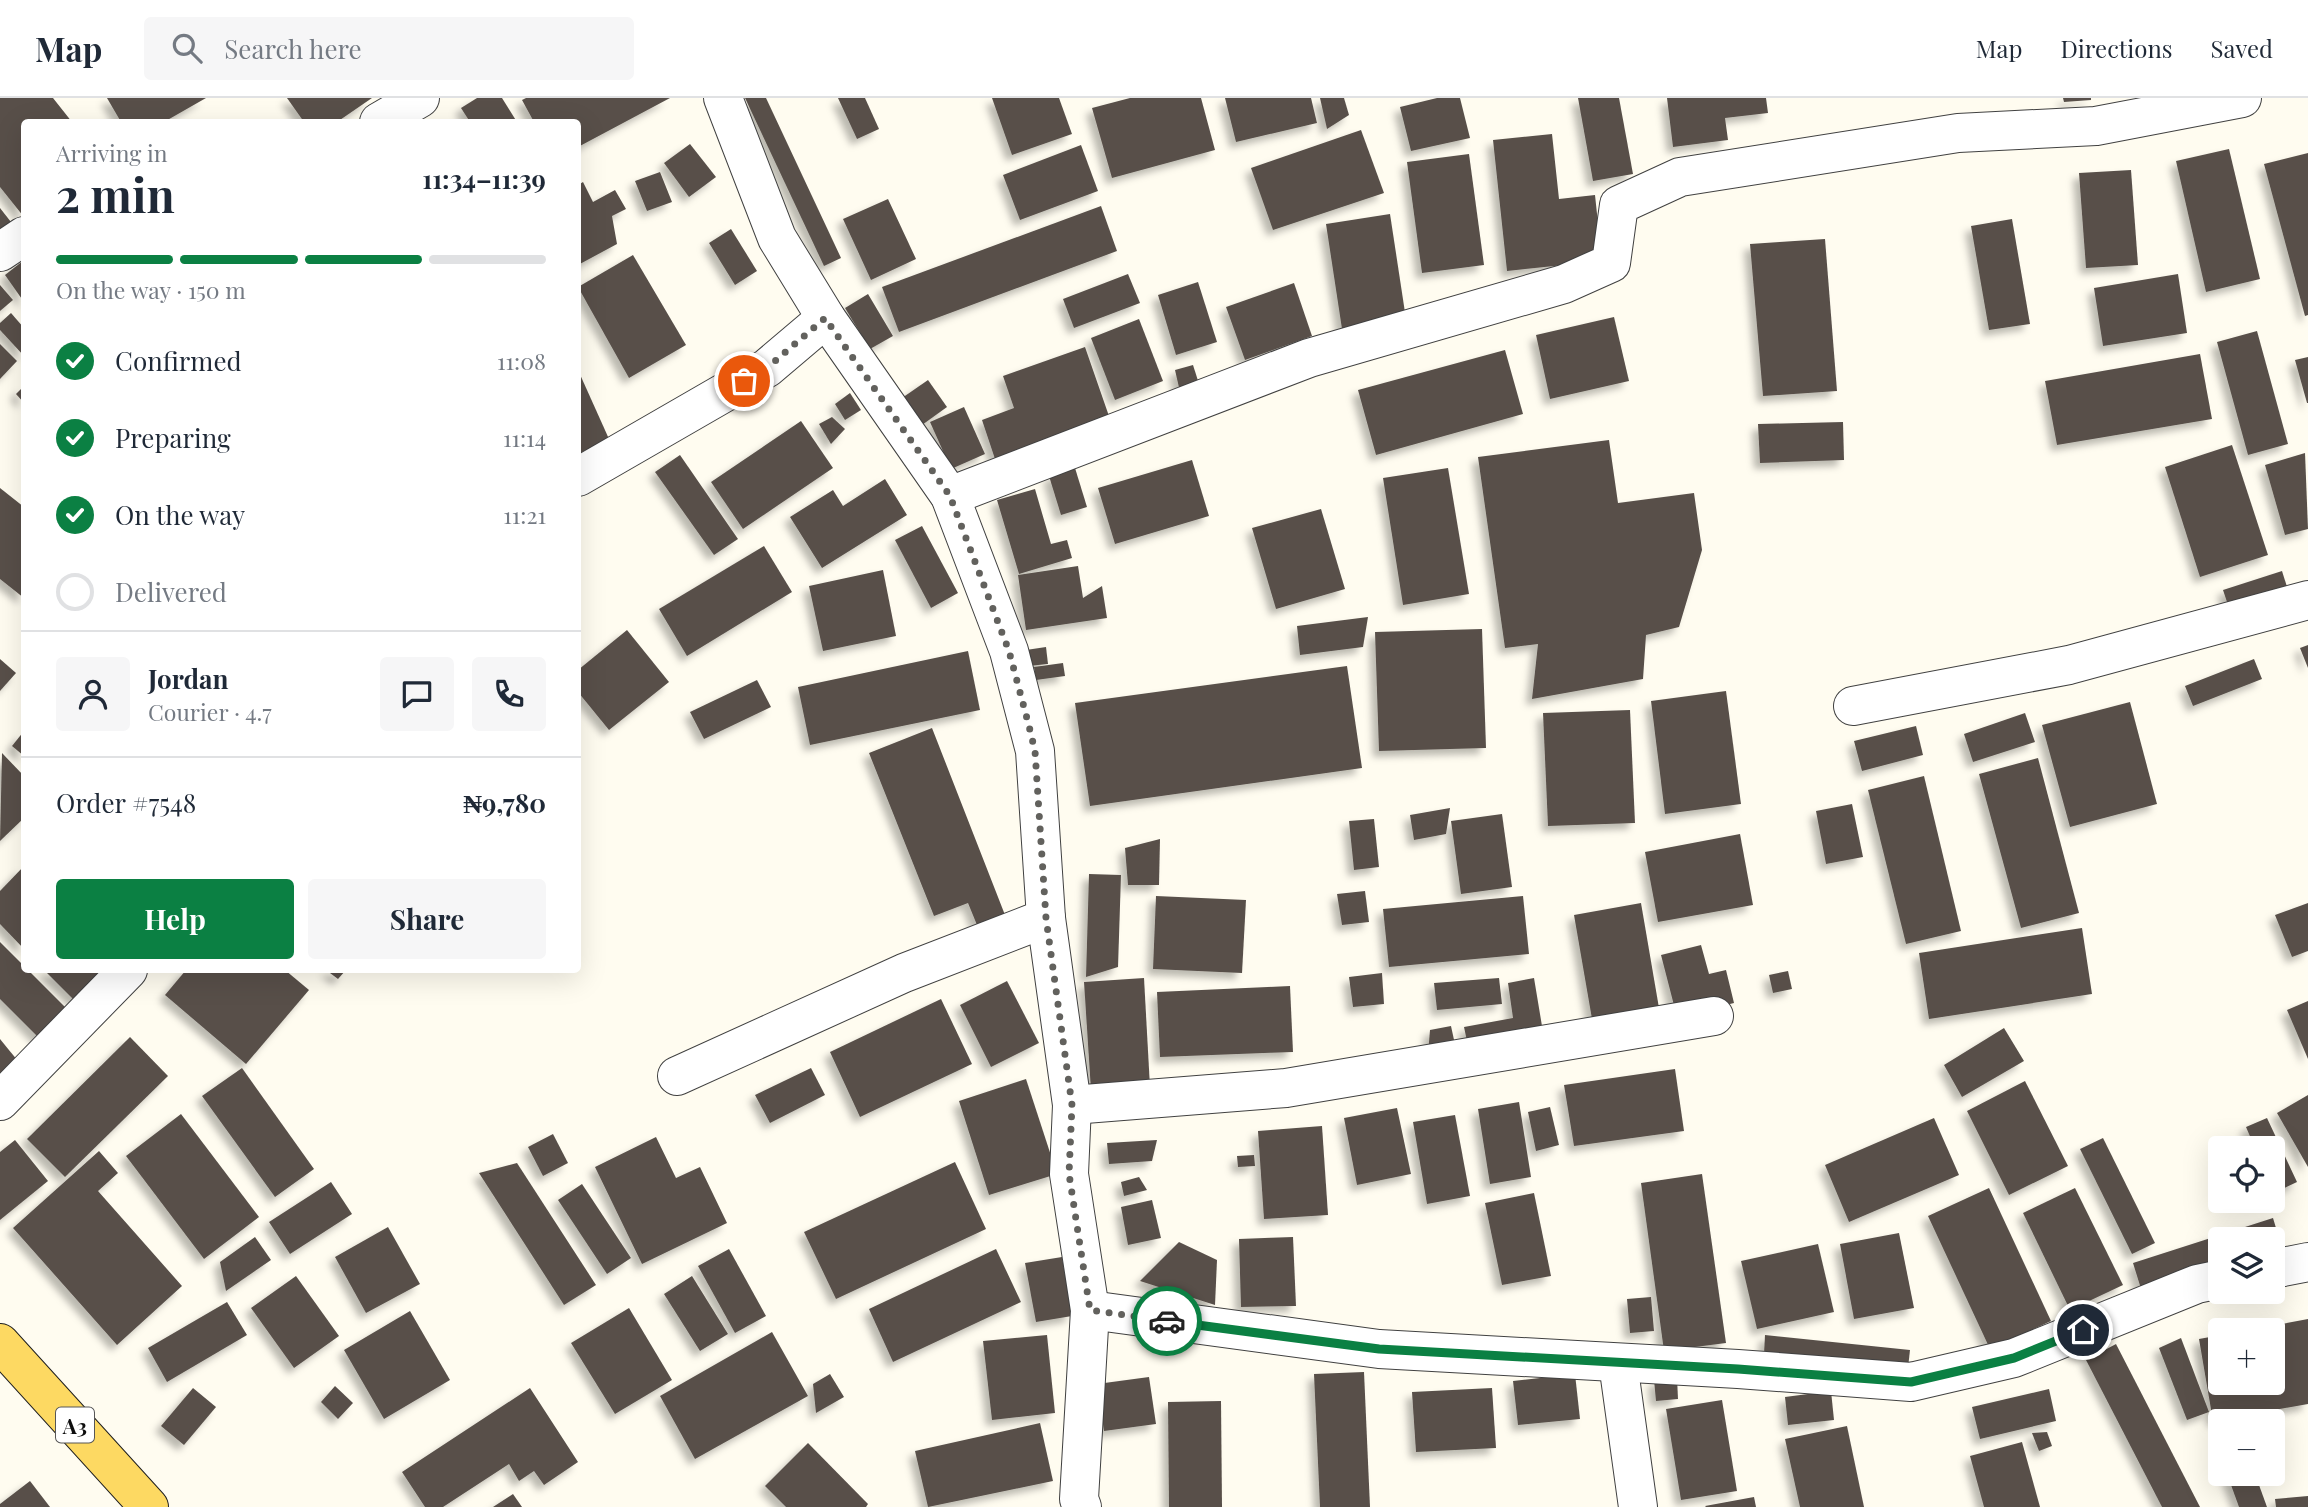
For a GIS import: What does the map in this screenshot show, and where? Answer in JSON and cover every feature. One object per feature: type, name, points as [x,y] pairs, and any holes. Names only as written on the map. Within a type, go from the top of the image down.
[{"type":"main road","name":"A3","points":[[0,1343],[149,1507]]},
{"type":"street","points":[[384,119],[420,98]]},
{"type":"street","points":[[723,98],[777,238],[825,318],[950,496],[1009,651],[1035,751],[1046,918],[1072,1105],[1069,1174],[1090,1310],[1079,1499],[1082,1507]]},
{"type":"street","points":[[950,496],[1309,358],[1564,284],[1611,263],[1619,205],[1680,177],[1958,133],[2096,127],[2242,98]]},
{"type":"street","points":[[0,252],[21,238]]},
{"type":"street","points":[[581,475],[767,368],[825,318]]},
{"type":"street","points":[[1853,706],[2069,666],[2308,600]]},
{"type":"street","points":[[677,1076],[904,973],[1046,918]]},
{"type":"street","points":[[0,1101],[125,973]]},
{"type":"street","points":[[1072,1105],[1286,1088],[1714,1016]]},
{"type":"street","points":[[2285,1267],[2308,1262]]},
{"type":"street","points":[[1090,1310],[1379,1349],[1911,1382],[2014,1358],[2208,1282]]},
{"type":"street","points":[[1618,1363],[1638,1507]]},
{"type":"building","points":[[0,98],[53,98],[70,119],[21,119],[21,213],[0,187]]},
{"type":"building","points":[[107,98],[206,98],[169,119],[119,119]]},
{"type":"building","points":[[287,98],[372,98],[341,119],[302,119]]},
{"type":"building","points":[[477,98],[502,98],[515,119],[468,119],[461,108]]},
{"type":"building","points":[[670,98],[581,145],[581,119],[532,119],[522,100]]},
{"type":"building","points":[[745,98],[766,98],[841,258],[824,266]]},
{"type":"building","points":[[838,98],[865,98],[879,129],[857,139]]},
{"type":"building","points":[[992,98],[1059,98],[1072,134],[1012,155]]},
{"type":"building","points":[[1130,98],[1201,98],[1215,150],[1112,178],[1092,108]]},
{"type":"building","points":[[1225,98],[1311,98],[1317,123],[1236,142]]},
{"type":"building","points":[[1320,98],[1344,98],[1349,115],[1327,129]]},
{"type":"building","points":[[1437,98],[1460,98],[1470,138],[1411,151],[1400,107]]},
{"type":"building","points":[[1578,98],[1619,98],[1633,174],[1593,181]]},
{"type":"building","points":[[1667,98],[1766,98],[1768,113],[1725,118],[1728,140],[1673,147]]},
{"type":"building","points":[[2063,98],[2091,98],[2091,100],[2064,102]]},
{"type":"building","points":[[1361,130],[1384,193],[1273,230],[1251,168]]},
{"type":"building","points":[[1552,134],[1559,199],[1595,195],[1602,261],[1507,271],[1493,140]]},
{"type":"building","points":[[690,144],[716,177],[689,197],[664,163]]},
{"type":"building","points":[[1081,145],[1098,191],[1020,220],[1003,175]]},
{"type":"building","points":[[2229,149],[2260,279],[2206,292],[2176,161]]},
{"type":"building","points":[[2308,153],[2308,315],[2305,316],[2264,164]]},
{"type":"building","points":[[1469,154],[1484,265],[1422,273],[1407,162]]},
{"type":"building","points":[[2131,170],[2138,265],[2086,268],[2079,173]]},
{"type":"building","points":[[660,172],[672,202],[647,211],[635,181]]},
{"type":"building","points":[[583,182],[593,202],[615,190],[626,209],[612,216],[617,244],[581,263]]},
{"type":"building","points":[[888,199],[916,259],[871,280],[843,219]]},
{"type":"building","points":[[1101,206],[1117,251],[899,332],[882,287]]},
{"type":"building","points":[[0,208],[11,222],[0,230]]},
{"type":"building","points":[[1390,214],[1406,319],[1342,329],[1326,224]]},
{"type":"building","points":[[2012,219],[2030,324],[1989,330],[1971,226]]},
{"type":"building","points":[[731,229],[757,271],[735,285],[709,243]]},
{"type":"building","points":[[1825,239],[1837,391],[1763,396],[1750,244]]},
{"type":"building","points":[[633,255],[686,345],[629,378],[581,292],[581,285]]},
{"type":"building","points":[[21,262],[21,298],[5,275]]},
{"type":"building","points":[[1128,274],[1140,303],[1074,328],[1063,299]]},
{"type":"building","points":[[2178,274],[2187,333],[2103,346],[2094,288]]},
{"type":"building","points":[[1198,282],[1217,342],[1176,355],[1158,295]]},
{"type":"building","points":[[1294,283],[1312,336],[1245,360],[1226,307]]},
{"type":"building","points":[[0,285],[13,300],[0,311]]},
{"type":"building","points":[[868,294],[893,336],[870,349],[845,308]]},
{"type":"building","points":[[11,313],[21,325],[21,353],[0,330],[0,323]]},
{"type":"building","points":[[1614,317],[1629,381],[1550,399],[1536,335]]},
{"type":"building","points":[[1139,319],[1163,381],[1115,400],[1091,338]]},
{"type":"building","points":[[2257,331],[2288,444],[2248,455],[2217,342]]},
{"type":"building","points":[[0,344],[17,361],[0,379]]},
{"type":"building","points":[[1085,347],[1110,419],[995,459],[982,420],[1014,408],[1003,376]]},
{"type":"building","points":[[1505,350],[1523,414],[1376,455],[1358,390]]},
{"type":"building","points":[[2200,354],[2212,419],[2057,445],[2045,381]]},
{"type":"building","points":[[2308,357],[2308,403],[2307,403],[2295,360]]},
{"type":"building","points":[[1193,365],[1200,387],[1180,392],[1175,370]]},
{"type":"building","points":[[581,377],[609,439],[581,453]]},
{"type":"building","points":[[928,380],[947,407],[922,425],[902,398]]},
{"type":"building","points":[[850,393],[861,410],[845,420],[835,404]]},
{"type":"building","points":[[964,407],[985,454],[951,469],[930,422]]},
{"type":"building","points":[[832,417],[845,429],[831,444],[819,424]]},
{"type":"building","points":[[801,421],[833,468],[743,529],[711,482]]},
{"type":"building","points":[[1843,422],[1844,460],[1760,463],[1758,424]]},
{"type":"building","points":[[1609,440],[1618,503],[1694,493],[1702,550],[1679,627],[1646,635],[1643,679],[1532,699],[1538,644],[1505,648],[1478,457]]},
{"type":"building","points":[[2232,445],[2268,555],[2200,577],[2165,467]]},
{"type":"building","points":[[2305,453],[2308,529],[2285,535],[2265,465]]},
{"type":"building","points":[[680,455],[738,539],[714,555],[655,472]]},
{"type":"building","points":[[1192,460],[1209,516],[1115,544],[1098,488]]},
{"type":"building","points":[[1075,468],[1087,507],[1061,515],[1049,476]]},
{"type":"building","points":[[1448,468],[1469,594],[1403,605],[1383,478]]},
{"type":"building","points":[[885,479],[907,515],[822,568],[790,517],[833,490],[843,506]]},
{"type":"building","points":[[0,488],[21,505],[21,596],[0,579]]},
{"type":"building","points":[[1035,489],[1051,544],[1067,540],[1072,558],[1019,574],[997,500]]},
{"type":"building","points":[[1321,509],[1345,589],[1276,609],[1252,528]]},
{"type":"building","points":[[922,526],[958,593],[931,608],[895,540]]},
{"type":"building","points":[[764,546],[792,592],[687,656],[659,609]]},
{"type":"building","points":[[1078,566],[1083,598],[1102,586],[1107,618],[1026,630],[1018,575]]},
{"type":"building","points":[[883,570],[896,636],[823,651],[809,586]]},
{"type":"building","points":[[2282,571],[2288,590],[2229,608],[2223,590]]},
{"type":"building","points":[[1368,617],[1363,647],[1300,655],[1297,626]]},
{"type":"building","points":[[1482,629],[1486,748],[1379,751],[1375,632]]},
{"type":"building","points":[[627,630],[669,682],[609,730],[581,696],[581,668]]},
{"type":"building","points":[[2308,645],[2308,668],[2300,648]]},
{"type":"building","points":[[1046,647],[1048,664],[1028,666],[1026,650]]},
{"type":"building","points":[[968,651],[980,710],[810,745],[798,687]]},
{"type":"building","points":[[0,659],[16,673],[0,691]]},
{"type":"building","points":[[2254,659],[2262,679],[2193,706],[2185,686]]},
{"type":"building","points":[[1063,663],[1065,676],[1036,680],[1034,667]]},
{"type":"building","points":[[1347,666],[1362,768],[1090,806],[1075,703]]},
{"type":"building","points":[[757,680],[771,707],[704,739],[690,712]]},
{"type":"building","points":[[1726,691],[1741,804],[1665,814],[1651,701]]},
{"type":"building","points":[[2130,702],[2157,804],[2070,827],[2042,725]]},
{"type":"building","points":[[1630,710],[1635,823],[1548,826],[1543,713]]},
{"type":"building","points":[[2025,713],[2035,742],[1973,762],[1964,734]]},
{"type":"building","points":[[1916,726],[1923,755],[1862,771],[1854,741]]},
{"type":"building","points":[[932,728],[1005,915],[977,925],[968,903],[934,916],[869,753]]},
{"type":"building","points":[[21,735],[21,754],[12,746]]},
{"type":"building","points":[[2,753],[21,773],[21,821],[0,841]]},
{"type":"building","points":[[2038,758],[2079,913],[2021,928],[1979,774]]},
{"type":"building","points":[[1924,776],[1961,931],[1906,944],[1868,790]]},
{"type":"building","points":[[1852,804],[1863,857],[1826,864],[1816,811]]},
{"type":"building","points":[[1450,808],[1446,834],[1414,840],[1410,815]]},
{"type":"building","points":[[1502,814],[1512,887],[1461,894],[1451,821]]},
{"type":"building","points":[[1374,819],[1379,867],[1354,870],[1349,821]]},
{"type":"building","points":[[1740,834],[1753,905],[1658,922],[1645,852]]},
{"type":"building","points":[[1160,839],[1159,885],[1128,885],[1125,848]]},
{"type":"building","points":[[21,869],[21,946],[0,924],[0,891]]},
{"type":"building","points":[[1089,874],[1121,875],[1118,967],[1086,977]]},
{"type":"building","points":[[1365,891],[1369,922],[1342,925],[1337,894]]},
{"type":"building","points":[[1156,896],[1246,900],[1242,973],[1153,969]]},
{"type":"building","points":[[1523,896],[1529,954],[1389,967],[1383,909]]},
{"type":"building","points":[[1641,903],[1659,1008],[1592,1019],[1574,915]]},
{"type":"building","points":[[2308,903],[2308,951],[2292,957],[2275,915]]},
{"type":"building","points":[[2082,928],[2092,994],[1929,1019],[1919,953]]},
{"type":"building","points":[[0,942],[21,963],[21,973],[31,973],[73,1015],[45,1044],[0,999]]},
{"type":"building","points":[[1701,945],[1709,974],[1726,970],[1734,1003],[1677,1017],[1661,955]]},
{"type":"building","points":[[1788,971],[1792,989],[1773,993],[1769,975]]},
{"type":"building","points":[[47,973],[108,973],[77,1003]]},
{"type":"building","points":[[183,973],[289,973],[309,990],[246,1064],[165,995]]},
{"type":"building","points":[[330,973],[343,973],[338,979]]},
{"type":"building","points":[[1382,973],[1384,1004],[1353,1007],[1349,977]]},
{"type":"building","points":[[1144,978],[1150,1087],[1091,1090],[1084,982]]},
{"type":"building","points":[[1499,978],[1502,1004],[1437,1010],[1434,983]]},
{"type":"building","points":[[1534,978],[1543,1032],[1468,1046],[1464,1027],[1513,1018],[1508,983]]},
{"type":"building","points":[[1007,981],[1039,1043],[991,1067],[960,1005]]},
{"type":"building","points":[[1290,986],[1293,1052],[1160,1057],[1157,992]]},
{"type":"building","points":[[941,999],[972,1064],[860,1117],[830,1052]]},
{"type":"building","points":[[2308,1001],[2308,1059],[2287,1010]]},
{"type":"building","points":[[1451,1026],[1456,1049],[1428,1054],[1430,1030]]},
{"type":"building","points":[[2004,1028],[2024,1061],[1962,1097],[1944,1065]]},
{"type":"building","points":[[130,1037],[168,1076],[65,1177],[27,1139]]},
{"type":"building","points":[[0,1039],[22,1066],[0,1083]]},
{"type":"building","points":[[242,1068],[314,1169],[275,1197],[202,1096]]},
{"type":"building","points":[[811,1068],[825,1095],[770,1123],[755,1095]]},
{"type":"building","points":[[1675,1069],[1684,1131],[1574,1146],[1564,1085]]},
{"type":"building","points":[[1026,1079],[1057,1174],[989,1195],[959,1101]]},
{"type":"building","points":[[2025,1081],[2068,1166],[2009,1195],[1967,1111]]},
{"type":"building","points":[[2308,1095],[2308,1167],[2277,1113]]},
{"type":"building","points":[[1519,1102],[1531,1177],[1490,1184],[1478,1109]]},
{"type":"building","points":[[1550,1107],[1559,1145],[1536,1151],[1528,1112]]},
{"type":"building","points":[[1397,1108],[1411,1174],[1357,1185],[1344,1118]]},
{"type":"building","points":[[181,1114],[259,1217],[204,1259],[126,1156]]},
{"type":"building","points":[[1455,1115],[1470,1196],[1427,1204],[1413,1122]]},
{"type":"building","points":[[1934,1118],[1959,1175],[1849,1222],[1825,1165]]},
{"type":"building","points":[[2267,1118],[2275,1136],[2250,1136],[2246,1127]]},
{"type":"building","points":[[1322,1126],[1328,1215],[1264,1219],[1258,1131]]},
{"type":"building","points":[[553,1134],[568,1163],[543,1176],[528,1147]]},
{"type":"building","points":[[656,1137],[676,1178],[700,1167],[727,1223],[642,1264],[595,1167]]},
{"type":"building","points":[[2103,1138],[2155,1243],[2132,1254],[2080,1149]]},
{"type":"building","points":[[15,1140],[48,1181],[0,1220],[0,1152]]},
{"type":"building","points":[[1157,1140],[1152,1161],[1109,1164],[1107,1143]]},
{"type":"building","points":[[99,1151],[118,1173],[98,1191],[182,1286],[117,1345],[13,1228]]},
{"type":"building","points":[[1254,1155],[1255,1166],[1238,1167],[1237,1156]]},
{"type":"building","points":[[2285,1156],[2297,1182],[2285,1188]]},
{"type":"building","points":[[955,1162],[986,1229],[836,1299],[804,1232]]},
{"type":"building","points":[[517,1163],[596,1285],[564,1305],[479,1173]]},
{"type":"building","points":[[1702,1174],[1726,1343],[1664,1351],[1641,1183]]},
{"type":"building","points":[[1139,1177],[1147,1190],[1124,1196],[1121,1182]]},
{"type":"building","points":[[331,1182],[352,1214],[290,1254],[269,1222]]},
{"type":"building","points":[[582,1184],[631,1258],[607,1274],[558,1200]]},
{"type":"building","points":[[1989,1188],[2051,1321],[1990,1349],[1928,1216]]},
{"type":"building","points":[[2075,1188],[2123,1285],[2070,1310],[2023,1213]]},
{"type":"building","points":[[1534,1193],[1551,1276],[1502,1285],[1485,1203]]},
{"type":"building","points":[[1152,1200],[1161,1238],[1128,1245],[1121,1207]]},
{"type":"building","points":[[2273,1218],[2276,1227],[2245,1227]]},
{"type":"building","points":[[388,1227],[420,1284],[366,1313],[335,1257]]},
{"type":"building","points":[[1899,1233],[1914,1308],[1854,1319],[1840,1244]]},
{"type":"building","points":[[255,1237],[271,1260],[226,1291],[220,1262]]},
{"type":"building","points":[[1293,1237],[1296,1306],[1241,1307],[1239,1239]]},
{"type":"building","points":[[2208,1239],[2208,1271],[2142,1292],[2133,1263]]},
{"type":"building","points":[[1179,1242],[1217,1260],[1215,1305],[1140,1281]]},
{"type":"building","points":[[1818,1244],[1834,1312],[1757,1329],[1741,1261]]},
{"type":"building","points":[[729,1249],[766,1316],[735,1333],[698,1266]]},
{"type":"building","points":[[996,1249],[1021,1302],[893,1362],[869,1309]]},
{"type":"building","points":[[1062,1257],[1072,1316],[1036,1322],[1025,1263]]},
{"type":"building","points":[[296,1276],[339,1336],[294,1368],[251,1308]]},
{"type":"building","points":[[692,1276],[728,1334],[700,1351],[664,1294]]},
{"type":"building","points":[[1651,1297],[1654,1331],[1630,1333],[1627,1299]]},
{"type":"building","points":[[227,1302],[247,1335],[167,1382],[148,1348]]},
{"type":"building","points":[[629,1308],[672,1380],[615,1414],[571,1343]]},
{"type":"building","points":[[410,1311],[450,1380],[384,1419],[344,1350]]},
{"type":"building","points":[[2308,1319],[2308,1404],[2280,1409],[2211,1409],[2209,1395],[2285,1395],[2285,1323]]},
{"type":"building","points":[[772,1332],[808,1396],[695,1459],[660,1396]]},
{"type":"building","points":[[1047,1335],[1055,1413],[992,1420],[983,1341]]},
{"type":"building","points":[[1765,1335],[1910,1350],[1908,1368],[1764,1354]]},
{"type":"building","points":[[2208,1337],[2208,1392],[2199,1339]]},
{"type":"building","points":[[2181,1338],[2208,1412],[2187,1420],[2159,1348]]},
{"type":"building","points":[[2116,1344],[2200,1507],[2162,1507],[2086,1360]]},
{"type":"building","points":[[1364,1372],[1370,1507],[1320,1507],[1314,1374]]},
{"type":"building","points":[[830,1374],[844,1397],[816,1413],[813,1384]]},
{"type":"building","points":[[1575,1374],[1580,1419],[1518,1425],[1513,1381]]},
{"type":"building","points":[[1149,1377],[1156,1424],[1104,1431],[1097,1384]]},
{"type":"building","points":[[1677,1378],[1678,1399],[1656,1401],[1654,1380]]},
{"type":"building","points":[[335,1386],[353,1403],[338,1419],[321,1402]]},
{"type":"building","points":[[193,1388],[216,1407],[184,1445],[161,1426]]},
{"type":"building","points":[[530,1388],[578,1462],[544,1485],[534,1471],[519,1481],[509,1464],[443,1507],[425,1507],[402,1472]]},
{"type":"building","points":[[1492,1388],[1496,1448],[1416,1452],[1412,1392]]},
{"type":"building","points":[[2049,1389],[2056,1421],[1980,1439],[1972,1407]]},
{"type":"building","points":[[1831,1391],[1834,1420],[1788,1425],[1785,1397]]},
{"type":"building","points":[[1722,1400],[1737,1491],[1681,1500],[1666,1409]]},
{"type":"building","points":[[1221,1401],[1222,1507],[1169,1507],[1168,1402]]},
{"type":"building","points":[[1040,1423],[1053,1481],[928,1507],[915,1451]]},
{"type":"building","points":[[1847,1426],[1864,1507],[1800,1507],[1785,1439]]},
{"type":"building","points":[[2047,1432],[2052,1446],[2039,1451],[2032,1433]]},
{"type":"building","points":[[2022,1442],[2040,1507],[1984,1507],[1970,1456]]},
{"type":"building","points":[[808,1443],[868,1504],[866,1507],[786,1507],[765,1486]]},
{"type":"building","points":[[30,1481],[50,1507],[0,1507],[0,1504]]},
{"type":"building","points":[[2231,1486],[2259,1486],[2267,1507],[2239,1507]]},
{"type":"building","points":[[513,1494],[522,1507],[493,1507]]},
{"type":"building","points":[[2308,1496],[2308,1507],[2276,1507],[2275,1499]]},
{"type":"building","points":[[1754,1497],[1756,1507],[1705,1506]]},
{"type":"way so far","points":[[744,381],[767,368],[825,318],[950,496],[1009,651],[1035,751],[1046,918],[1072,1105],[1069,1174],[1090,1310],[1167,1321]]},
{"type":"route","points":[[1167,1321],[1379,1349],[1738,1369],[1911,1382],[2014,1358],[2083,1330]]}]
